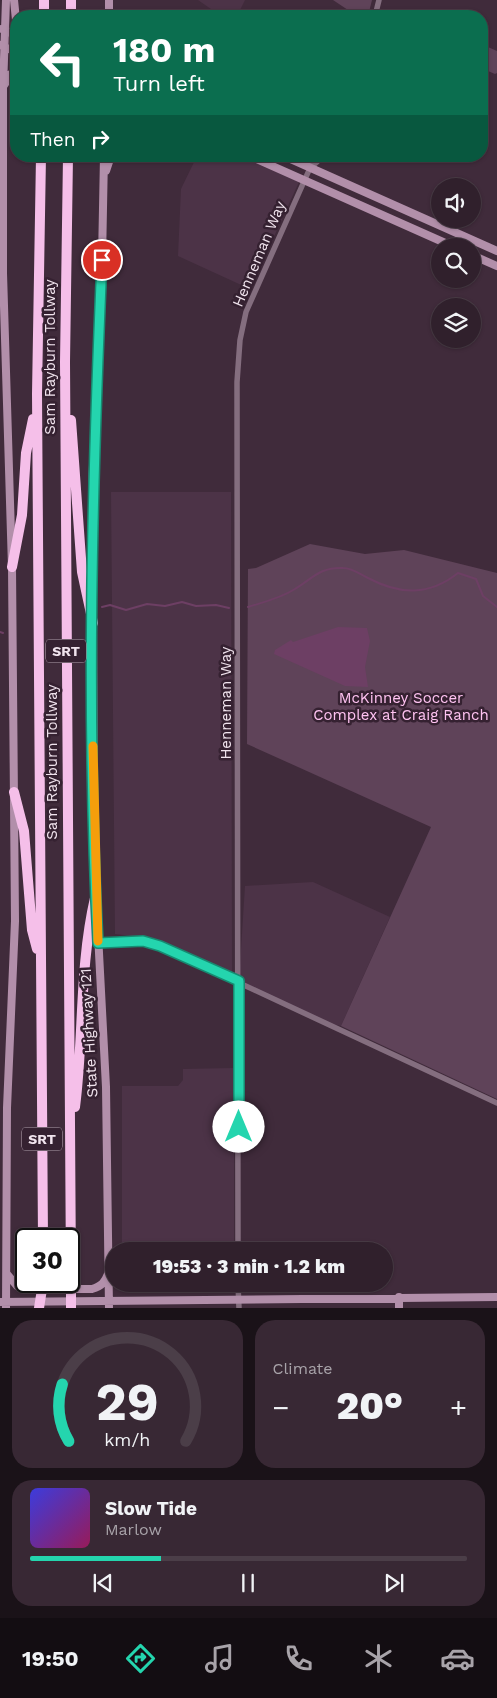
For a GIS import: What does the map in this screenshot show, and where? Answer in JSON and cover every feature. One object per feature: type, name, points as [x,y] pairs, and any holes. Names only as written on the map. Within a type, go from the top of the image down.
[{"type":"highway","name":"Sam Rayburn Tollway","points":[[41,162],[37,394],[43,1228]]},
{"type":"highway","name":"Sam Rayburn Tollway","points":[[68,162],[64,362],[71,1308]]},
{"type":"highway","points":[[64,362],[71,417],[82,572],[93,623]]},
{"type":"highway","points":[[12,567],[22,515],[26,453],[37,394]]},
{"type":"highway","points":[[14,792],[24,832],[32,930],[41,964]]},
{"type":"highway","points":[[70,1145],[80,1067],[88,931],[95,898]]},
{"type":"highway","points":[[39,1308],[41,1293]]},
{"type":"highway","points":[[43,1293],[44,1308]]},
{"type":"main road","points":[[6,0],[2,29],[4,272],[12,567],[15,921],[7,1108],[7,1274],[4,1304],[109,1299],[497,1297]]},
{"type":"main road","points":[[0,74],[3,89]]},
{"type":"main road","points":[[3,89],[6,78],[10,75]]},
{"type":"main road","points":[[99,162],[103,180]]},
{"type":"main road","name":"State Highway 121","points":[[104,162],[102,260],[92,488],[95,898],[106,1087],[109,1242]]},
{"type":"main road","points":[[103,180],[109,162]]},
{"type":"main road","points":[[264,162],[433,238],[438,228]]},
{"type":"main road","points":[[297,162],[431,221]]},
{"type":"main road","points":[[446,228],[497,251]]},
{"type":"main road","points":[[481,259],[497,266]]},
{"type":"main road","points":[[7,1274],[17,1286],[25,1289],[92,1289],[99,1287],[105,1282]]},
{"type":"main road","name":"State Highway 121","points":[[109,1292],[110,1308]]},
{"type":"main road","points":[[399,1298],[399,1308]]},
{"type":"street","name":"Henneman Way","points":[[310,162],[310,168]]},
{"type":"street","name":"Henneman Way","points":[[238,1242],[237,382],[240,340],[246,312],[304,180],[310,168],[318,162]]},
{"type":"street","points":[[98,943],[143,941],[160,946],[239,981],[324,1024],[497,1103]]},
{"type":"street","points":[[238,1292],[238,1308]]},
{"type":"shaded area","points":[[198,0],[245,0],[240,10],[212,10]]},
{"type":"shaded area","points":[[194,162],[254,162],[299,182],[250,289],[178,256],[181,189]]},
{"type":"shaded area","points":[[111,492],[231,492],[232,974],[157,939],[115,934]]},
{"type":"shaded area","points":[[338,627],[367,628],[370,641],[365,667],[368,687],[345,686],[274,654],[275,650],[291,640],[293,642]]},
{"type":"shaded area","points":[[313,882],[390,917],[341,1026],[318,1021],[239,981],[245,886]]},
{"type":"shaded area","points":[[234,1068],[234,1242],[122,1242],[122,1086],[178,1086],[183,1080],[183,1069]]},
{"type":"green space","points":[[333,0],[372,0],[370,10],[348,10]]},
{"type":"green space","points":[[488,47],[497,51],[497,73],[488,71]]},
{"type":"green space","name":"McKinney Soccer Complex at Craig Ranch","points":[[310,544],[365,554],[404,550],[497,573],[497,1099],[341,1026],[431,827],[247,744],[248,569],[256,568]]},
{"type":"waterway","points":[[248,607],[284,595],[322,571],[335,568],[347,568],[380,584],[403,590],[425,589],[436,586],[458,573],[476,579],[483,596],[497,607]]},
{"type":"waterway","points":[[102,607],[110,605],[126,610],[147,604],[165,606],[182,602],[196,606],[216,605],[229,608]]},
{"type":"slow traffic","points":[[93,746],[95,898],[98,941]]},
{"type":"route","points":[[102,260],[92,488],[94,856],[98,943],[143,941],[160,946],[239,981],[239,1127]]}]
